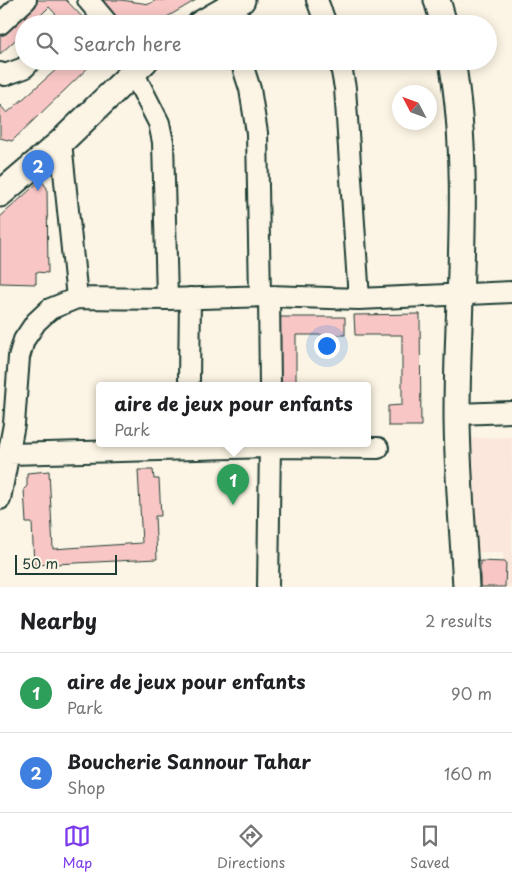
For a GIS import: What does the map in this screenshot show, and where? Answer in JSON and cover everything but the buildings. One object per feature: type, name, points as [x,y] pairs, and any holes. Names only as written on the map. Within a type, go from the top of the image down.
[{"type":"main road","points":[[437,0],[441,15]]},
{"type":"main road","points":[[0,194],[60,142],[134,70]]},
{"type":"main road","points":[[454,70],[457,91],[462,213],[457,414],[466,587]]},
{"type":"street","points":[[0,24],[26,0]]},
{"type":"street","points":[[88,0],[100,15]]},
{"type":"street","points":[[317,0],[323,15]]},
{"type":"street","points":[[0,73],[5,75],[19,70]]},
{"type":"street","points":[[142,70],[159,122],[163,142],[167,299]]},
{"type":"street","points":[[244,70],[250,89],[257,133],[270,382]]},
{"type":"street","points":[[342,70],[346,88],[359,299]]},
{"type":"street","points":[[60,142],[77,298]]},
{"type":"street","points":[[0,499],[9,454],[7,423],[24,340],[36,322],[50,309],[77,298],[167,299],[264,296],[359,299],[512,292]]},
{"type":"street","points":[[189,380],[190,298]]},
{"type":"street","points":[[457,414],[512,412]]},
{"type":"street","points":[[9,454],[212,447]]},
{"type":"street","points":[[268,587],[270,447]]},
{"type":"street","points":[[342,447],[378,448]]},
{"type":"shaded area","points":[[512,437],[512,587],[504,587],[503,552],[468,552],[467,438]]},
{"type":"place","name":"Boucherie Sannour Tahar","points":[[38,191]]},
{"type":"place","name":"aire de jeux pour enfants","points":[[233,505]]}]
